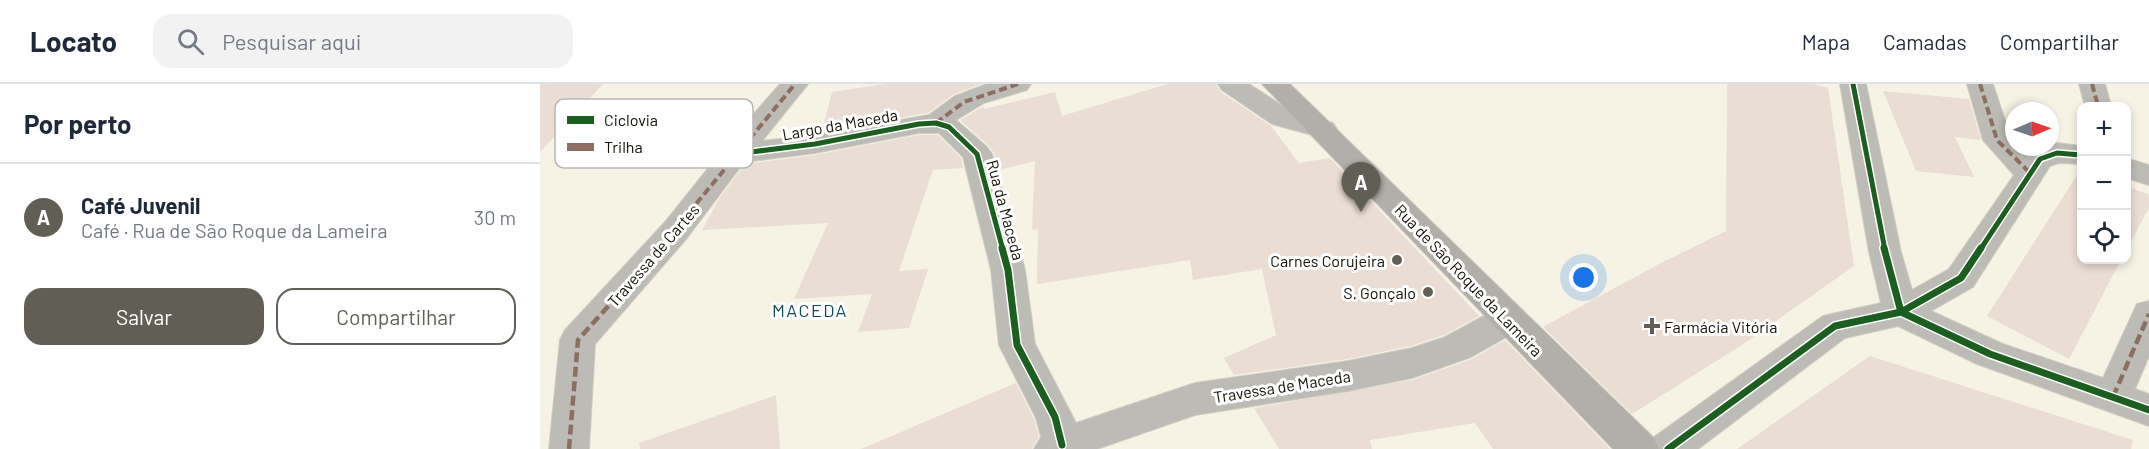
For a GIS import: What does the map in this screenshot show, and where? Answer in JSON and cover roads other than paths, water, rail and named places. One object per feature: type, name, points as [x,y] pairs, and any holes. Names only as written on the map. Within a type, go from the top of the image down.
[{"type":"main road","name":"Rua de São Roque da Lameira","points":[[1275,84],[1323,129],[1508,320],[1639,449]]},
{"type":"street","name":"Travessa de Cartes","points":[[753,133],[795,84]]},
{"type":"street","points":[[943,125],[958,105],[973,97],[1018,84]]},
{"type":"street","points":[[1231,84],[1282,118],[1323,129]]},
{"type":"street","points":[[1853,84],[1886,252],[1901,312]]},
{"type":"street","points":[[1980,84],[1997,140],[2030,173]]},
{"type":"street","points":[[2092,84],[2097,102]]},
{"type":"street","name":"Largo da Maceda","points":[[753,152],[815,144],[919,124],[943,125]]},
{"type":"street","name":"Rua da Maceda","points":[[943,125],[976,154],[1008,270],[1017,345],[1055,417],[1058,447]]},
{"type":"street","points":[[1668,449],[1835,326],[1901,312],[1961,278],[2040,159],[2057,153],[2077,155]]},
{"type":"street","name":"Travessa de Cartes","points":[[569,449],[578,340],[676,230],[724,168]]},
{"type":"street","points":[[2131,169],[2149,175]]},
{"type":"street","points":[[1901,312],[1990,354],[2149,410]]},
{"type":"street","points":[[2113,397],[2149,314]]},
{"type":"street","name":"Travessa de Maceda","points":[[1058,447],[1100,430],[1195,399],[1348,376],[1412,363],[1458,346],[1508,320]]},
{"type":"place","name":"Café Juvenil","points":[[1361,212]]},
{"type":"place","name":"Carnes Corujeira","points":[[1397,260]]},
{"type":"place","name":"S. Gonçalo","points":[[1428,292]]},
{"type":"place","name":"Farmácia Vitória","points":[[1652,326]]},
{"type":"district","name":"MACEDA","points":[[810,310]]}]
